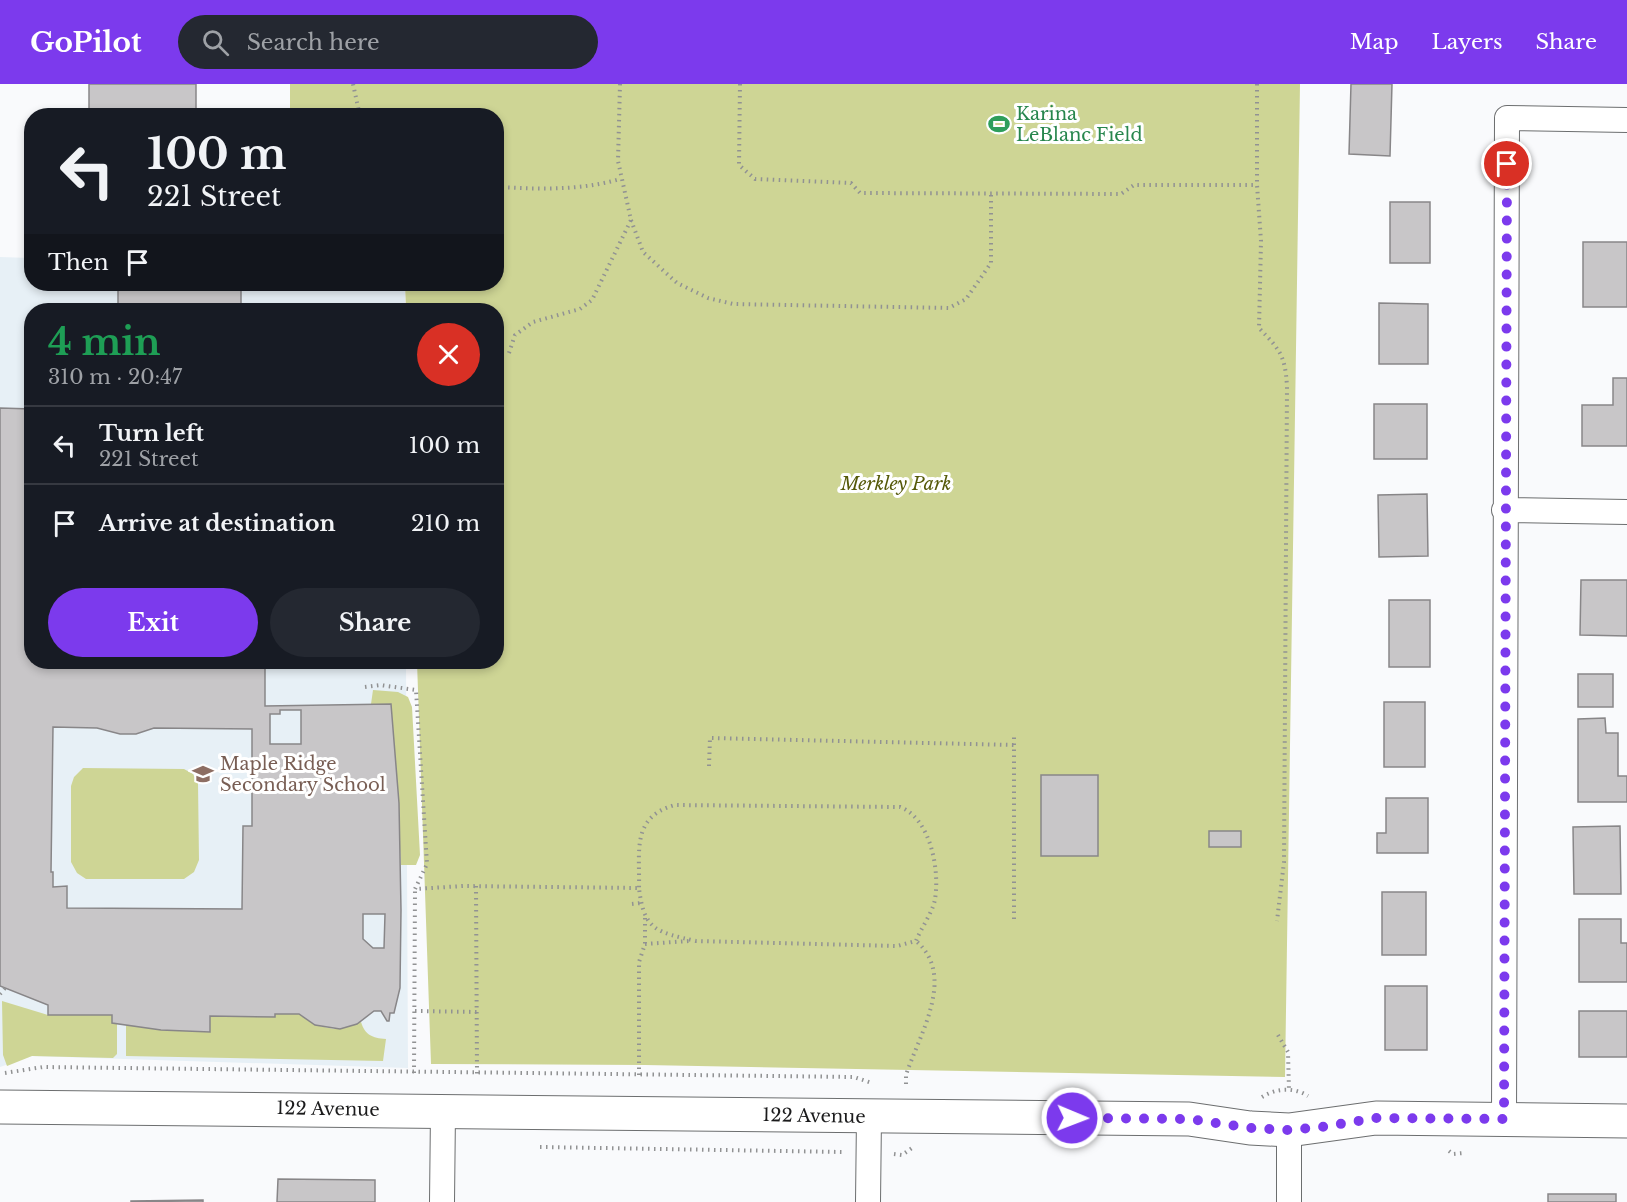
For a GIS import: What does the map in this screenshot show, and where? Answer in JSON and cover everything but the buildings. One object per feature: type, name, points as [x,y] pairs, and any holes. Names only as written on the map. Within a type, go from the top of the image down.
[{"type":"street","points":[[1504,1119],[1504,510],[1508,118],[1627,120]]},
{"type":"street","points":[[1504,510],[1627,512]]},
{"type":"street","name":"122 Avenue","points":[[0,1107],[1189,1119],[1250,1128],[1289,1130],[1376,1118],[1627,1121]]},
{"type":"street","points":[[442,1202],[443,1111]]},
{"type":"street","points":[[868,1202],[869,1116]]},
{"type":"street","points":[[1289,1130],[1289,1202]]},
{"type":"path","points":[[352,84],[358,108]]},
{"type":"path","points":[[620,84],[618,161],[620,179],[631,220],[643,252],[677,283],[708,298],[743,305],[949,308],[966,299],[991,263],[990,195]]},
{"type":"path","points":[[740,84],[739,165],[755,179],[851,183],[860,193],[990,195],[1121,194],[1134,185],[1257,185]]},
{"type":"path","points":[[1257,84],[1257,185],[1261,241],[1258,328],[1280,350],[1286,363],[1287,386],[1284,862],[1277,921]]},
{"type":"path","points":[[504,187],[552,189],[592,187],[620,179]]},
{"type":"path","points":[[509,353],[515,335],[533,322],[579,309],[592,300],[631,220]]},
{"type":"path","points":[[365,687],[380,685],[416,690],[427,864],[416,889],[414,1073]]},
{"type":"path","points":[[1014,737],[1014,919]]},
{"type":"path","points":[[709,766],[710,738],[1014,745]]},
{"type":"path","points":[[639,1075],[639,962],[645,944],[645,918],[639,888],[638,852],[648,819],[659,809],[675,805],[900,807],[910,811],[920,821],[935,855],[935,900],[916,941]]},
{"type":"path","points":[[416,889],[476,886],[639,888]]},
{"type":"path","points":[[476,886],[477,1074]]},
{"type":"path","points":[[632,904],[641,903]]},
{"type":"path","points":[[645,918],[659,931],[696,941]]},
{"type":"path","points":[[645,944],[696,941],[897,946],[916,941]]},
{"type":"path","points":[[906,1088],[906,1075],[928,1017],[935,988],[932,962],[927,950],[916,941]]},
{"type":"path","points":[[0,994],[5,988]]},
{"type":"path","points":[[415,1011],[477,1012]]},
{"type":"path","points":[[1278,1035],[1288,1052],[1289,1090]]},
{"type":"path","points":[[531,1147],[842,1152]]},
{"type":"shaded area","name":"Maple Ridge Secondary School","points":[[0,257],[24,258],[24,291],[405,291],[405,303],[24,303],[24,669],[406,669],[408,1068],[32,1056],[0,1067]]},
{"type":"green space","name":"Merkley Park","points":[[290,84],[1300,84],[1285,1077],[645,1065],[431,1064],[417,669],[504,669],[504,303],[406,303],[405,291],[504,291],[504,108],[290,108]]},
{"type":"green space","points":[[373,690],[398,692],[408,697],[412,707],[420,855],[416,865],[401,865],[391,705],[371,704]]},
{"type":"green space","points":[[83,768],[184,769],[193,774],[198,783],[199,860],[194,872],[184,879],[86,879],[77,873],[71,862],[71,786],[74,777]]},
{"type":"green space","points":[[2,1001],[48,1015],[112,1015],[112,1023],[117,1024],[117,1054],[113,1058],[32,1056],[7,1066],[3,1055]]},
{"type":"green space","points":[[275,1014],[299,1014],[315,1025],[334,1029],[361,1022],[370,1035],[386,1039],[383,1061],[126,1056],[126,1025],[210,1032],[210,1016],[275,1017]]},
{"type":"place","name":"Karina LeBlanc Field","points":[[999,124]]},
{"type":"place","name":"Maple Ridge Secondary School","points":[[203,774]]},
{"type":"route","points":[[1072,1118],[1189,1119],[1250,1128],[1289,1130],[1376,1118],[1504,1119],[1504,510],[1507,164]]}]
